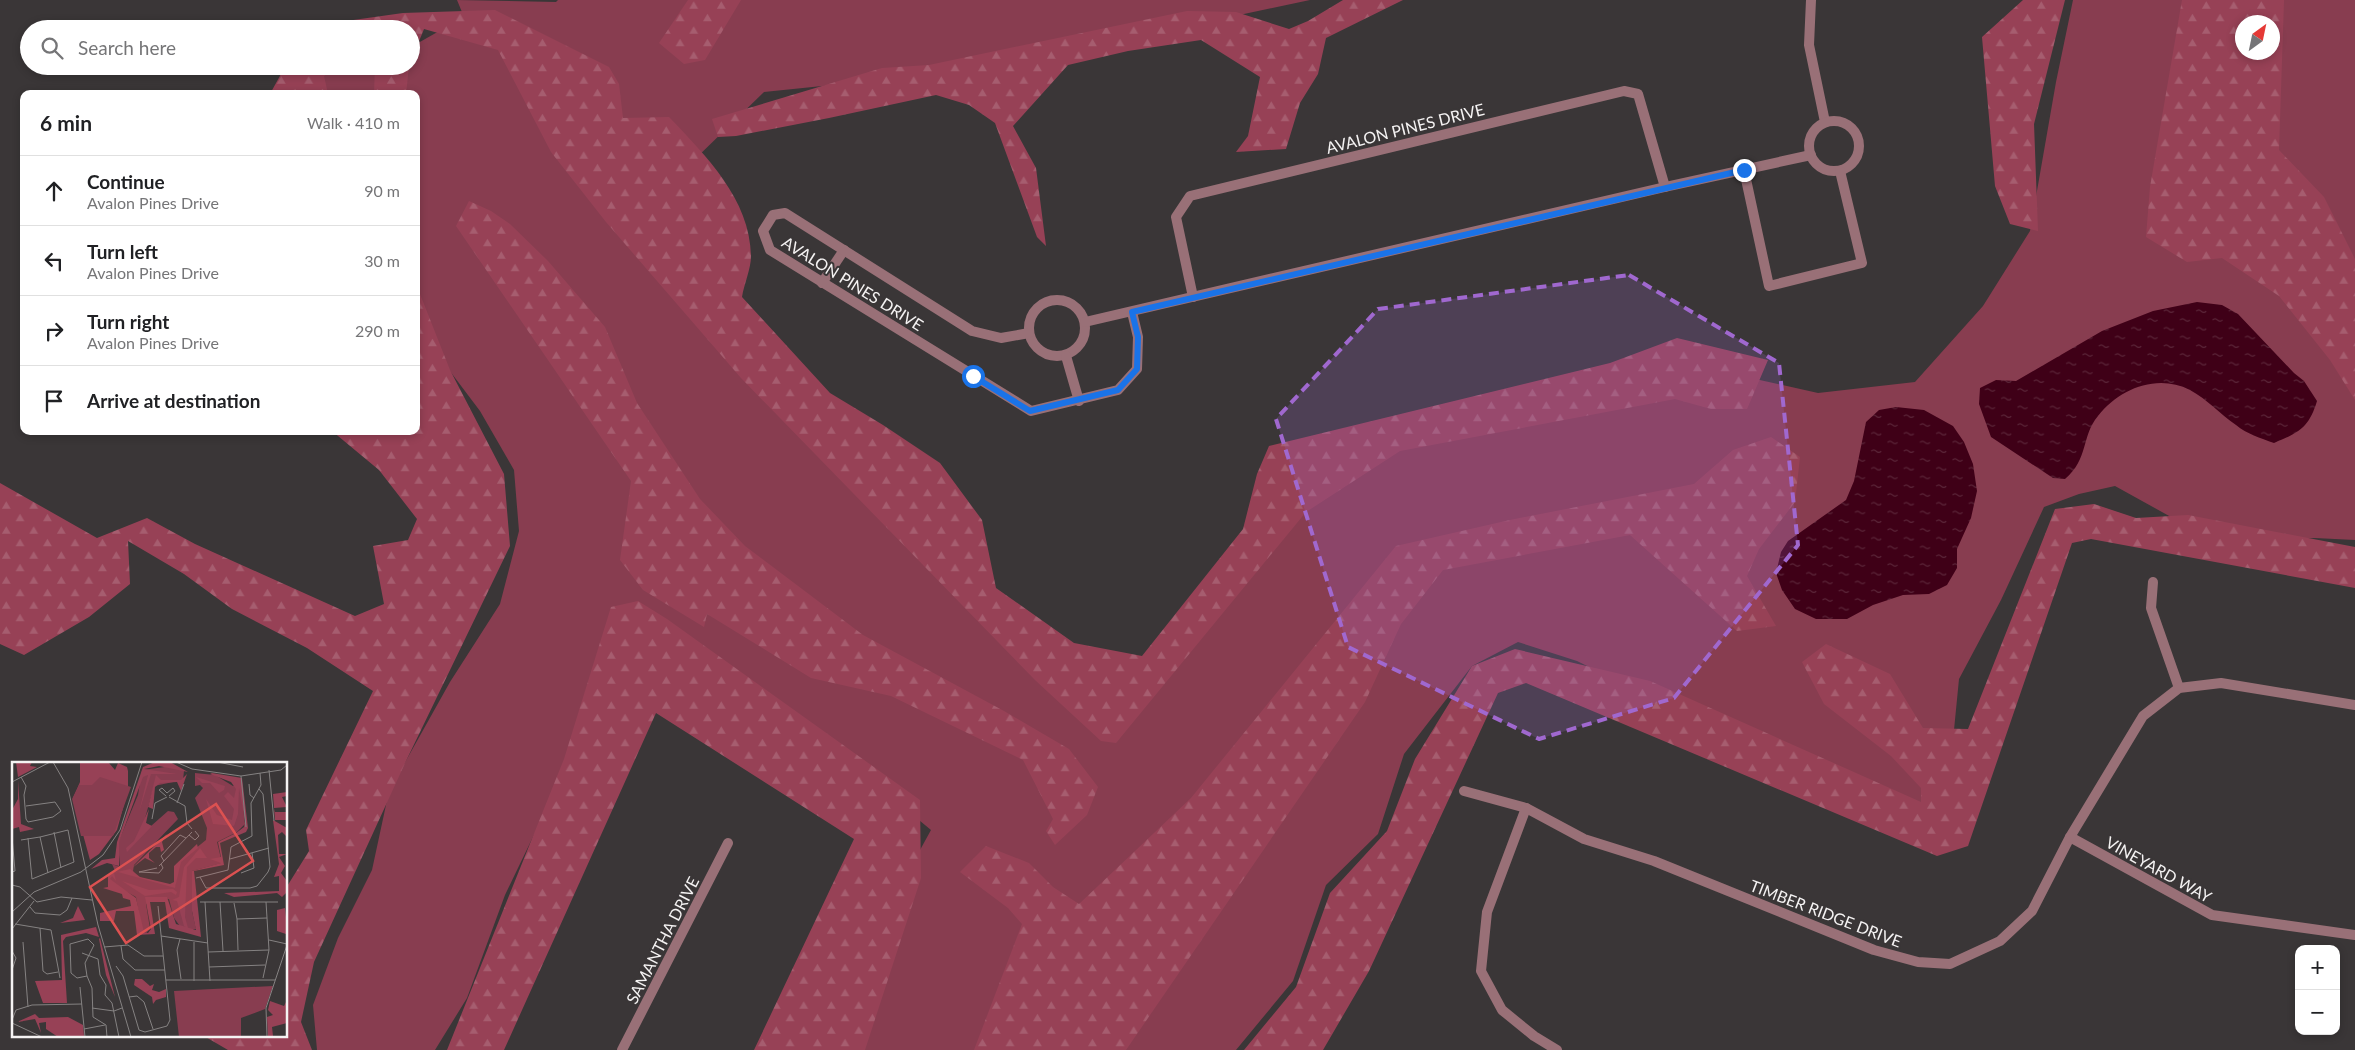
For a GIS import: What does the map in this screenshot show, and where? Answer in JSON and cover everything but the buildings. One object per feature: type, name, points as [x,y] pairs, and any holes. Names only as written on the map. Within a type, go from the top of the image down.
[{"type":"street","points":[[1811,0],[1808,45],[1826,122]]},
{"type":"street","name":"AVALON PINES DRIVE","points":[[1193,297],[1176,217],[1190,196],[1624,91],[1638,94],[1665,187]]},
{"type":"street","points":[[1834,121],[1849,125],[1859,139],[1858,155],[1848,168],[1833,172],[1819,167],[1810,155],[1809,147],[1813,132],[1826,122],[1834,121]]},
{"type":"street","points":[[1085,322],[1810,155]]},
{"type":"street","points":[[1744,170],[1769,286],[1862,263],[1840,171]]},
{"type":"street","name":"AVALON PINES DRIVE","points":[[1029,333],[1001,338],[972,331],[785,213],[773,215],[763,231],[770,250],[1030,411],[1079,401],[1118,390],[1137,369],[1138,337],[1132,312]]},
{"type":"street","points":[[822,283],[844,250]]},
{"type":"street","points":[[1053,300],[1066,301],[1076,307],[1085,322],[1085,335],[1078,348],[1066,356],[1054,357],[1040,351],[1029,333],[1033,313],[1041,304],[1053,300]]},
{"type":"street","points":[[1066,356],[1079,401]]},
{"type":"street","points":[[2153,582],[2151,608],[2179,688],[2220,683],[2355,705]]},
{"type":"street","name":"TIMBER RIDGE DRIVE","points":[[1464,791],[1526,808],[1584,839],[1654,861],[1874,950],[1918,962],[1950,964],[2000,941],[2032,911],[2070,837],[2143,716],[2179,688]]},
{"type":"street","points":[[1526,808],[1486,912],[1481,971],[1502,1010],[1534,1036],[1557,1050]]},
{"type":"street","name":"VINEYARD WAY","points":[[2070,837],[2212,915],[2355,935]]},
{"type":"street","name":"SAMANTHA DRIVE","points":[[622,1050],[728,843]]},
{"type":"highlighted area","points":[[1629,275],[1779,363],[1798,545],[1674,698],[1539,739],[1348,647],[1276,419],[1378,309]]},
{"type":"shaded area","points":[[457,0],[556,2],[558,0],[1310,0],[987,69],[764,92],[692,162],[706,287],[1118,722],[1284,505],[1396,441],[1706,368],[1818,393],[1915,382],[1983,306],[2030,231],[2056,82],[2073,0],[2355,0],[2355,540],[2315,538],[2241,540],[2171,517],[2115,486],[2079,494],[2044,507],[2001,600],[1959,679],[1949,781],[1929,822],[1704,724],[1577,661],[1518,642],[1472,666],[1404,754],[1378,834],[1326,885],[1293,981],[1236,1050],[849,1050],[903,881],[931,830],[873,782],[682,649],[557,787],[505,895],[467,998],[435,1050],[317,1050],[313,1005],[338,938],[372,870],[389,791],[450,682],[500,604],[519,531],[514,470],[480,411],[434,350],[420,323],[420,90],[306,90],[304,75],[420,75],[420,42],[464,17]]},
{"type":"green space","points":[[688,0],[741,0],[705,60],[684,64],[659,43]]},
{"type":"green space","points":[[1343,0],[1403,0],[1326,38],[1318,74],[1300,103],[1286,149],[1236,152],[1248,136],[1260,77],[1201,40],[1128,51],[1068,65],[1013,126],[1036,168],[1046,246],[1037,237],[995,123],[969,105],[936,95],[736,136],[718,137],[712,119],[882,68],[929,65],[1187,11],[1236,12],[1289,29],[1308,21]]},
{"type":"green space","points":[[2023,0],[2065,0],[2034,124],[2038,231],[2010,224],[1995,186],[1982,37]]},
{"type":"green space","points":[[2182,0],[2284,0],[2279,150],[2324,197],[2355,259],[2355,400],[2330,360],[2279,296],[2222,258],[2187,262],[2146,237],[2150,187]]},
{"type":"green space","points":[[495,10],[609,67],[619,84],[623,118],[669,117],[724,180],[743,216],[749,235],[751,256],[742,297],[830,393],[940,463],[982,520],[996,588],[1074,643],[1142,656],[1243,529],[1257,474],[1269,446],[1610,363],[1677,338],[1768,360],[1747,409],[1711,409],[1675,399],[1400,451],[1306,512],[1116,743],[1101,741],[1035,680],[741,378],[606,222],[551,152],[498,50],[424,29],[420,39],[420,20],[353,20],[403,13]]},
{"type":"green space","points":[[280,75],[326,75],[324,76],[327,90],[272,90]]},
{"type":"green space","points":[[375,75],[408,75],[406,90],[374,90]]},
{"type":"green space","points":[[469,201],[491,211],[510,224],[548,261],[605,327],[637,403],[700,499],[745,546],[863,635],[1004,711],[1069,749],[1098,787],[1087,815],[1055,845],[1046,831],[1053,819],[1023,760],[891,696],[811,678],[707,614],[704,627],[643,590],[620,560],[631,481],[456,226]]},
{"type":"green space","points":[[420,294],[450,370],[504,474],[510,546],[406,761],[314,962],[301,1022],[312,1050],[228,1050],[207,1038],[288,1038],[288,885],[309,851],[306,830],[373,691],[307,648],[232,609],[184,574],[128,541],[130,584],[89,617],[24,655],[0,644],[0,483],[97,538],[147,518],[195,544],[355,616],[384,604],[373,546],[408,540],[417,519],[379,470],[337,435],[420,435]]},
{"type":"green space","points":[[1771,437],[1800,457],[1795,502],[1759,549],[1747,576],[1776,626],[1737,631],[1630,535],[1443,570],[1401,624],[1365,702],[1126,1050],[974,1050],[1022,924],[1008,908],[960,872],[986,846],[1029,863],[1053,887],[1079,904],[1191,798],[1396,546],[1510,520],[1694,484],[1733,450]]},
{"type":"green space","points":[[2094,504],[2136,518],[2188,515],[2355,547],[2355,588],[2091,539],[2072,543],[1968,846],[1937,856],[1526,683],[1498,693],[1369,971],[1323,1050],[1244,1050],[1296,987],[1330,893],[1387,831],[1415,759],[1472,666],[1515,649],[1650,681],[1921,802],[1921,788],[1891,756],[1824,704],[1802,662],[1826,644],[1890,674],[1923,728],[1968,729],[2055,509]]},
{"type":"green space","points":[[638,601],[667,619],[920,800],[921,878],[865,1050],[754,1050],[854,839],[656,713],[504,1050],[447,1050],[564,759],[611,607]]},
{"type":"water","points":[[2197,302],[2222,305],[2238,314],[2294,373],[2304,381],[2317,401],[2310,418],[2302,428],[2274,443],[2254,436],[2240,428],[2190,390],[2165,383],[2140,386],[2128,391],[2107,406],[2089,431],[2078,464],[2065,479],[2053,478],[1991,437],[1979,404],[1980,388],[1996,380],[2016,381],[2102,331],[2153,311]]},
{"type":"water","points":[[1896,407],[1924,410],[1953,426],[1964,442],[1973,464],[1977,491],[1971,518],[1957,549],[1957,568],[1947,585],[1929,594],[1903,595],[1873,605],[1847,619],[1816,619],[1795,609],[1782,590],[1776,573],[1781,552],[1788,541],[1846,500],[1854,481],[1866,422],[1879,410]]},
{"type":"route","points":[[973,376],[1030,411],[1079,401],[1118,390],[1137,369],[1138,337],[1132,312],[1744,170]]}]
